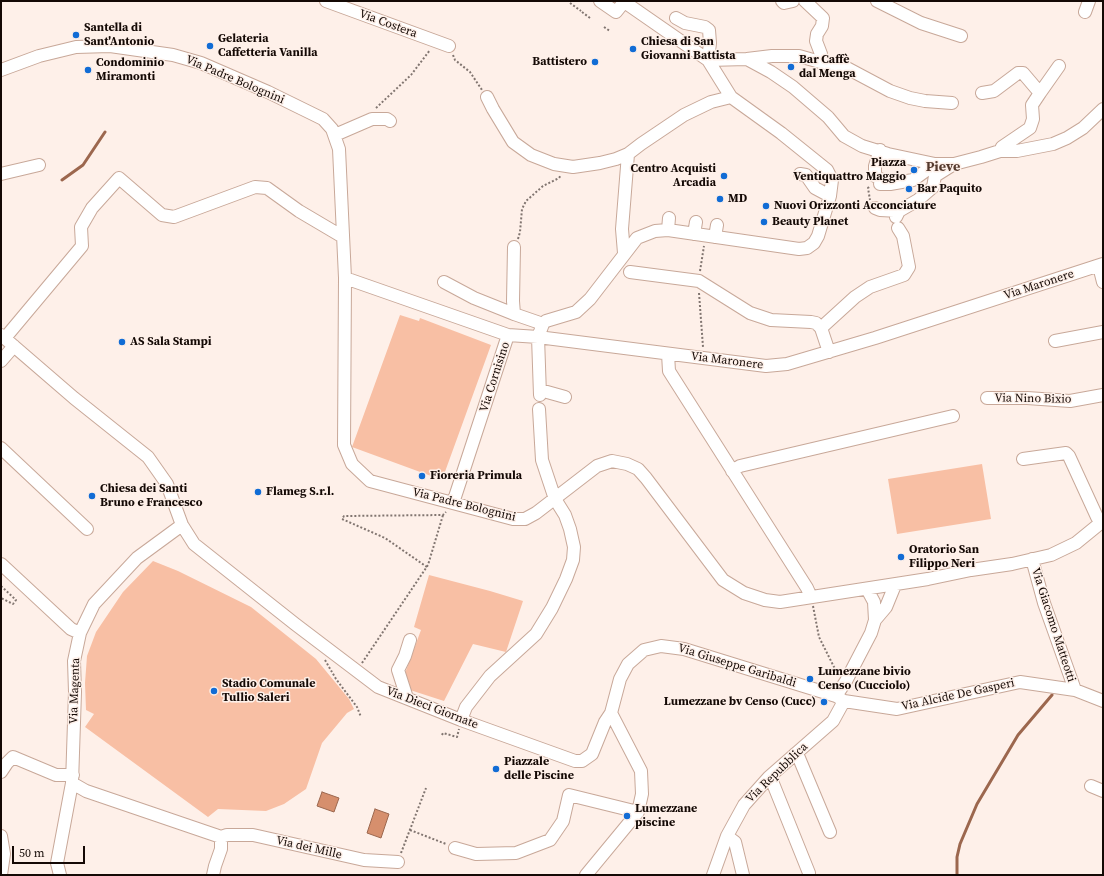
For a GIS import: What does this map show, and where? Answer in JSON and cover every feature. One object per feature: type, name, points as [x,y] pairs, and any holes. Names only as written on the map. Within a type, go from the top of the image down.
[{"type":"street","name":"Via Costera","points":[[326,1],[449,46]]},
{"type":"street","points":[[566,397],[540,392],[538,337],[543,324],[546,321],[576,312],[590,299],[637,238],[655,231],[668,230],[799,249],[808,248],[814,243],[818,236],[830,196],[832,180],[827,170],[781,133],[732,97],[708,60],[623,1],[616,12],[600,1]]},
{"type":"street","points":[[782,1],[784,3],[793,1]]},
{"type":"street","points":[[806,1],[823,18],[822,26],[816,41],[821,54],[820,62]]},
{"type":"street","points":[[877,1],[921,23],[961,36]]},
{"type":"street","points":[[676,18],[685,23],[705,27],[709,30],[710,43],[708,60]]},
{"type":"street","name":"Via Padre Bolognini","points":[[1,70],[39,56],[76,46],[110,46],[173,55],[201,63],[268,92],[323,119],[332,129],[340,149],[345,278],[344,445],[352,464],[370,481],[513,520],[525,519],[536,513],[597,466],[612,461],[627,464],[638,469],[646,478],[723,580],[744,593],[765,600],[780,602],[811,597]]},
{"type":"street","points":[[708,60],[799,56],[843,66],[890,91],[910,98],[925,101],[952,103]]},
{"type":"street","points":[[747,59],[771,72],[793,87],[828,117],[844,136],[862,146],[880,150],[888,154],[935,164],[954,164],[1000,151],[1017,151],[1052,144],[1067,138],[1083,128],[1103,109]]},
{"type":"street","points":[[1000,151],[1002,147],[1030,128],[1033,119],[1032,105],[1059,66]]},
{"type":"street","points":[[982,93],[994,91],[1018,73],[1023,73],[1040,92]]},
{"type":"street","points":[[487,97],[513,142],[531,155],[554,164],[574,167],[600,163],[628,154],[684,115],[711,102],[732,97]]},
{"type":"street","points":[[335,135],[372,119],[387,119],[390,121]]},
{"type":"street","points":[[880,150],[875,166],[875,176],[885,184],[913,180],[935,164]]},
{"type":"street","points":[[624,253],[622,229],[628,154]]},
{"type":"street","points":[[898,219],[933,187],[935,176],[954,164]]},
{"type":"street","points":[[1,174],[39,165]]},
{"type":"street","points":[[800,174],[806,175],[815,188],[830,196]]},
{"type":"street","points":[[1,361],[7,340],[82,246],[81,226],[92,208],[119,178],[162,215],[174,217],[255,187],[266,188],[299,211],[343,237]]},
{"type":"street","points":[[821,328],[855,297],[870,287],[904,275],[909,267],[898,219],[875,208]]},
{"type":"street","points":[[668,230],[669,218]]},
{"type":"street","points":[[696,222],[705,236]]},
{"type":"street","points":[[705,236],[717,225]]},
{"type":"street","points":[[514,247],[512,301],[514,314]]},
{"type":"street","points":[[1101,265],[1103,282]]},
{"type":"street","name":"Via Maronere","points":[[668,354],[766,366],[787,364],[1101,265]]},
{"type":"street","points":[[630,272],[699,281],[750,313],[772,320],[816,323],[821,328],[829,352]]},
{"type":"street","points":[[345,278],[508,335]]},
{"type":"street","points":[[444,282],[474,298],[543,324]]},
{"type":"street","points":[[1055,341],[1103,332]]},
{"type":"street","name":"Via Cornisino","points":[[453,503],[508,335],[538,337],[668,354]]},
{"type":"street","name":"Via Dieci Giornate","points":[[7,340],[74,398],[148,457],[167,484],[182,525],[194,544],[378,687],[462,720],[575,761],[582,761],[592,754],[605,722],[611,713]]},
{"type":"street","points":[[668,354],[669,371],[807,588],[811,597]]},
{"type":"street","name":"Via Nino Bixio","points":[[987,398],[1070,400],[1103,395]]},
{"type":"street","points":[[462,720],[466,707],[490,676],[536,634],[552,608],[566,579],[573,560],[574,547],[568,522],[555,499],[542,460],[539,409]]},
{"type":"street","points":[[732,471],[740,466],[953,416]]},
{"type":"street","points":[[1,448],[87,529]]},
{"type":"street","points":[[1023,459],[1066,452],[1097,517],[1102,521]]},
{"type":"street","name":"Via Giacomo Matteotti","points":[[811,597],[895,585],[1052,555],[1076,543],[1102,521]]},
{"type":"street","name":"Via Magenta","points":[[60,875],[57,863],[72,779],[75,692],[74,661],[80,633],[94,604],[138,558],[182,525]]},
{"type":"street","name":"Via Giacomo Matteotti","points":[[1032,559],[1044,603],[1075,690]]},
{"type":"street","points":[[1,564],[71,629],[80,633]]},
{"type":"street","points":[[875,620],[886,607],[895,585]]},
{"type":"street","points":[[840,699],[846,681],[871,633],[875,620],[874,602],[867,589]]},
{"type":"street","points":[[407,698],[398,670],[410,640]]},
{"type":"street","name":"Via Giuseppe Garibaldi","points":[[611,713],[620,679],[628,664],[644,650],[661,646],[684,649],[840,699]]},
{"type":"street","name":"Via Alcide De Gasperi","points":[[840,699],[897,709],[1020,682],[1052,685],[1075,690],[1103,700]]},
{"type":"street","name":"Via Repubblica","points":[[713,875],[728,836],[744,805],[769,777],[833,721],[840,699]]},
{"type":"street","points":[[586,875],[638,812],[642,794],[641,771],[611,713]]},
{"type":"street","points":[[795,754],[799,758],[830,832]]},
{"type":"street","points":[[3,764],[13,758],[56,775],[72,779]]},
{"type":"street","points":[[769,777],[772,781],[809,874]]},
{"type":"street","name":"Via dei Mille","points":[[72,779],[86,791],[221,837],[227,835],[252,835],[364,860],[398,862]]},
{"type":"street","points":[[1091,786],[1103,791]]},
{"type":"street","points":[[454,848],[476,854],[516,853],[550,840],[562,821],[569,795],[638,812]]},
{"type":"street","points":[[1,836],[4,854],[2,875]]},
{"type":"street","points":[[728,836],[735,842],[743,875]]},
{"type":"street","points":[[213,875],[221,849],[221,837]]},
{"type":"path","points":[[570,3],[590,18]]},
{"type":"path","points":[[604,27],[610,31]]},
{"type":"path","points":[[371,112],[411,75],[437,42]]},
{"type":"path","points":[[449,46],[455,60],[470,72],[487,97]]},
{"type":"path","points":[[514,247],[520,232],[522,209],[526,201],[543,186],[559,178],[565,166]]},
{"type":"path","points":[[875,208],[872,206],[868,188],[870,186],[885,184]]},
{"type":"path","points":[[704,358],[699,281],[705,236]]},
{"type":"path","points":[[366,666],[362,663],[427,567],[443,515],[453,503]]},
{"type":"path","points":[[427,567],[385,538],[342,520],[344,516],[443,515]]},
{"type":"path","points":[[1,586],[16,600],[13,604],[1,598]]},
{"type":"path","points":[[811,597],[819,637],[834,667],[846,681]]},
{"type":"path","points":[[328,648],[323,655],[326,663],[352,699],[361,718]]},
{"type":"path","points":[[442,735],[443,733],[457,737],[462,720]]},
{"type":"path","points":[[398,862],[426,788]]},
{"type":"path","points":[[410,830],[454,848]]},
{"type":"shaded area","points":[[400,315],[419,321],[420,318],[491,345],[442,480],[352,447]]},
{"type":"shaded area","points":[[982,464],[991,519],[897,534],[888,479]]},
{"type":"shaded area","name":"Stadio Comunale Tullio Saleri","points":[[153,561],[178,571],[251,607],[316,659],[349,699],[354,709],[347,713],[322,743],[306,789],[284,804],[266,811],[218,809],[208,817],[85,727],[94,714],[86,710],[85,683],[87,656],[96,632],[123,592]]},
{"type":"shaded area","points":[[429,575],[523,601],[506,652],[473,644],[444,701],[410,690],[404,676],[421,630],[414,627]]},
{"type":"shaded area","points":[[322,792],[339,798],[334,812],[317,806]]},
{"type":"shaded area","points":[[375,809],[389,814],[381,838],[367,833]]},
{"type":"waterway","points":[[62,180],[83,165],[105,132]]},
{"type":"waterway","points":[[957,875],[957,857],[960,844],[977,804],[1018,735],[1052,695]]},
{"type":"place","name":"Santella di Sant'Antonio","points":[[76,35]]},
{"type":"place","name":"Gelateria Caffetteria Vanilla","points":[[210,46]]},
{"type":"place","name":"Chiesa di San Giovanni Battista","points":[[633,49]]},
{"type":"place","name":"Battistero","points":[[595,62]]},
{"type":"place","name":"Bar Caffè dal Menga","points":[[791,67]]},
{"type":"place","name":"Condominio Miramonti","points":[[88,70]]},
{"type":"place","name":"Piazza Ventiquattro Maggio","points":[[914,170]]},
{"type":"place","name":"Centro Acquisti Arcadia","points":[[724,176]]},
{"type":"place","name":"Bar Paquito","points":[[909,189]]},
{"type":"place","name":"MD","points":[[720,199]]},
{"type":"place","name":"Nuovi Orizzonti Acconciature","points":[[766,206]]},
{"type":"place","name":"Beauty Planet","points":[[764,222]]},
{"type":"place","name":"AS Sala Stampi","points":[[122,342]]},
{"type":"place","name":"Fioreria Primula","points":[[422,476]]},
{"type":"place","name":"Flameg S.r.l.","points":[[258,492]]},
{"type":"place","name":"Chiesa dei Santi Bruno e Francesco","points":[[92,496]]},
{"type":"place","name":"Oratorio San Filippo Neri","points":[[901,557]]},
{"type":"place","name":"Lumezzane bivio Censo (Cucciolo)","points":[[810,679]]},
{"type":"place","name":"Stadio Comunale Tullio Saleri","points":[[214,691]]},
{"type":"place","name":"Lumezzane bv Censo (Cucc)","points":[[824,702]]},
{"type":"place","name":"Piazzale delle Piscine","points":[[496,769]]},
{"type":"place","name":"Lumezzane piscine","points":[[627,816]]},
{"type":"district","name":"Pieve","points":[[943,167]]}]
